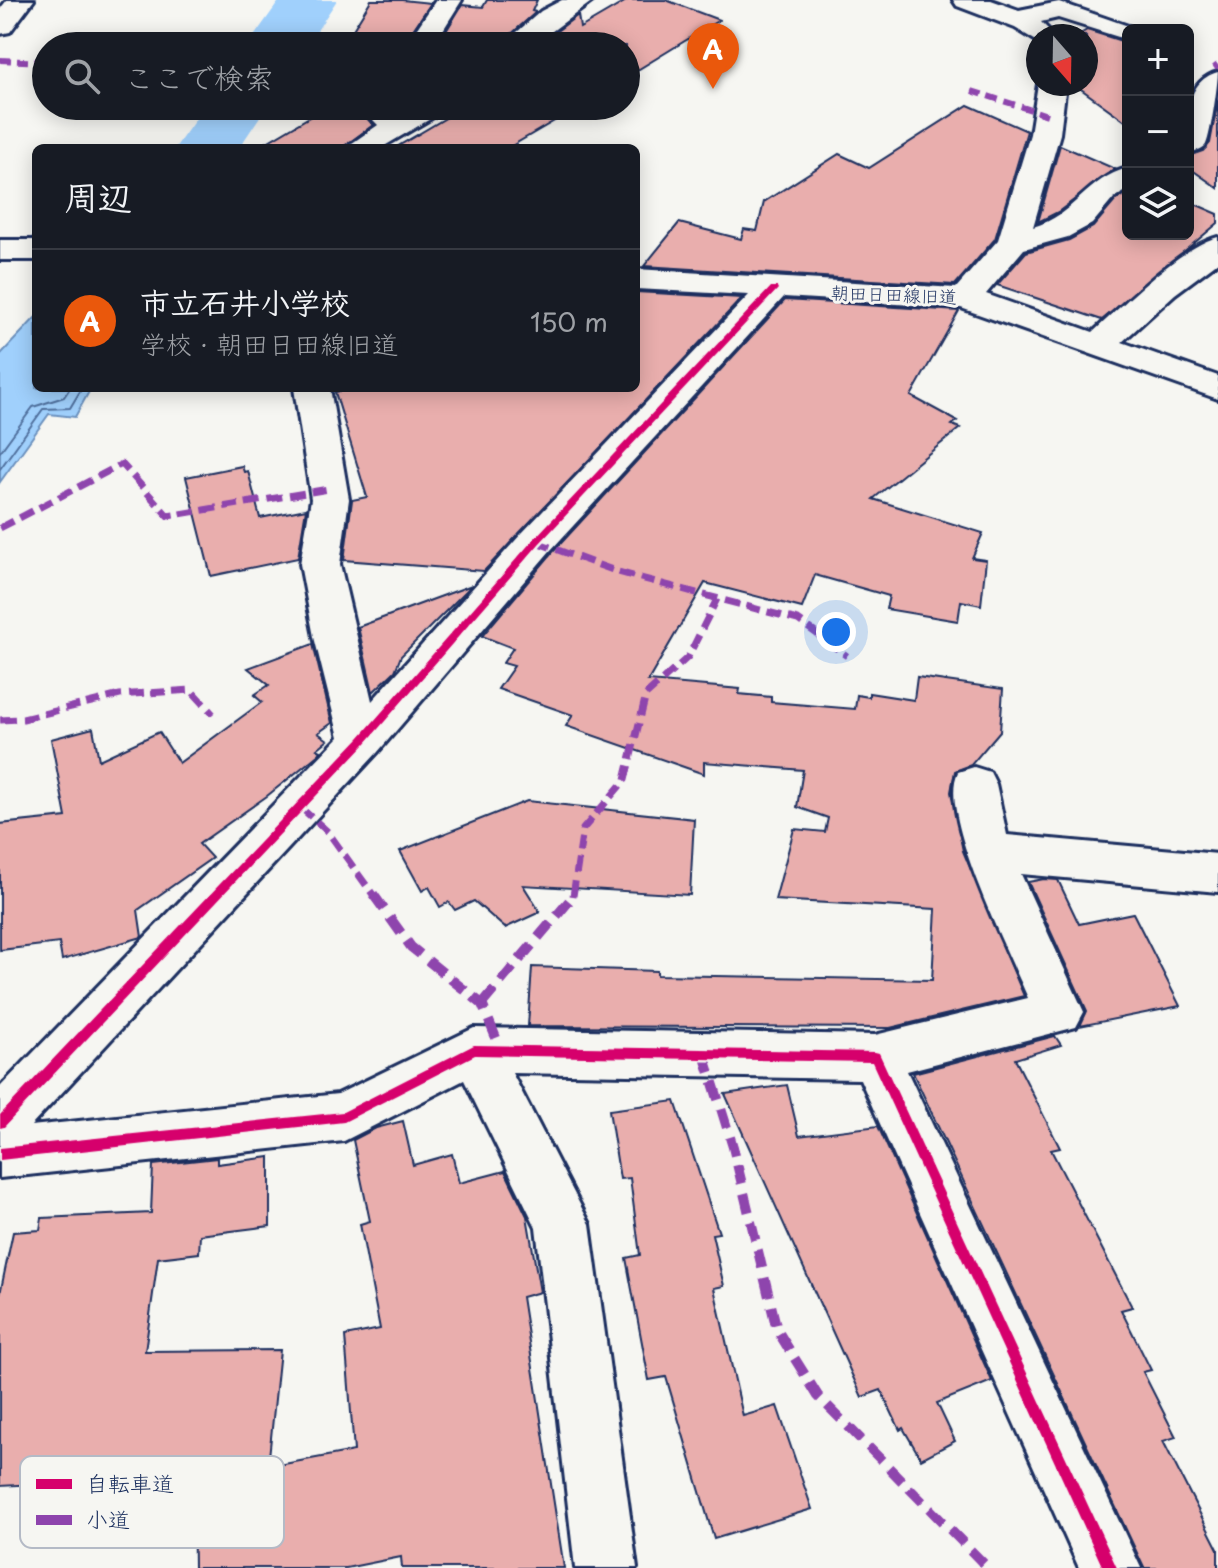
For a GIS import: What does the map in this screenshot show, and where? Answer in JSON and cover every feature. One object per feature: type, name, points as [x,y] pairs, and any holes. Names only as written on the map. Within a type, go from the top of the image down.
[{"type":"street","points":[[0,26],[21,0]]},
{"type":"street","points":[[428,32],[449,0]]},
{"type":"street","points":[[532,32],[581,0]]},
{"type":"street","points":[[966,0],[1026,25]]},
{"type":"street","points":[[1016,19],[1059,10],[1122,30]]},
{"type":"street","points":[[1194,60],[1218,70]]},
{"type":"street","points":[[1194,141],[1197,107],[1218,81]]},
{"type":"street","name":"朝田日田線旧道","points":[[640,279],[965,298],[1013,242],[1045,134],[1050,96]]},
{"type":"street","points":[[390,120],[397,126]]},
{"type":"street","points":[[367,144],[408,120]]},
{"type":"street","points":[[1013,242],[1081,217],[1103,191],[1122,180]]},
{"type":"street","points":[[1098,346],[1163,287],[1218,247]]},
{"type":"street","points":[[0,250],[32,250]]},
{"type":"street","points":[[0,1123],[362,741],[536,542],[774,289]]},
{"type":"street","points":[[965,298],[1218,388]]},
{"type":"street","points":[[313,392],[330,499],[320,564],[334,637],[362,741]]},
{"type":"street","points":[[0,1154],[344,1117],[474,1050],[875,1057],[1059,1012],[988,852],[974,784]]},
{"type":"street","points":[[988,852],[1218,873]]},
{"type":"street","points":[[474,1050],[563,1224],[606,1568]]},
{"type":"street","points":[[875,1057],[1110,1568]]},
{"type":"water","points":[[32,321],[32,392],[89,392],[75,417],[49,414],[0,482],[0,355]]},
{"type":"building","points":[[371,0],[431,3],[411,32],[352,32]]},
{"type":"building","points":[[487,0],[537,0],[532,11],[536,12],[514,32],[446,32],[462,5],[483,7]]},
{"type":"building","points":[[628,0],[666,0],[719,20],[640,68],[640,32],[556,32],[578,15],[580,28]]},
{"type":"building","points":[[1098,33],[1122,41],[1122,119],[1091,96],[1098,96]]},
{"type":"building","points":[[1218,100],[1218,188],[1194,171],[1194,154],[1203,151],[1210,143]]},
{"type":"building","points":[[968,105],[1027,131],[995,239],[955,285],[644,266],[679,223],[741,239],[744,229],[757,231],[764,202],[839,154],[869,168]]},
{"type":"building","points":[[304,120],[368,120],[373,125],[347,144],[264,144]]},
{"type":"building","points":[[442,120],[556,120],[515,144],[402,144]]},
{"type":"building","points":[[1060,145],[1115,169],[1058,212],[1038,222]]},
{"type":"building","points":[[1122,196],[1122,240],[1194,240],[1194,204],[1218,214],[1218,223],[1102,320],[997,285],[1026,252],[1069,240],[1093,227]]},
{"type":"building","points":[[640,292],[742,298],[484,571],[344,560],[352,500],[367,497],[335,392],[640,392]]},
{"type":"building","points":[[785,300],[959,311],[911,396],[957,421],[952,425],[960,428],[873,499],[983,533],[972,558],[986,560],[981,605],[961,601],[958,621],[886,609],[889,596],[815,575],[802,608],[705,583],[648,681],[740,689],[739,694],[771,697],[771,702],[855,709],[857,695],[869,697],[869,693],[914,700],[917,677],[1003,689],[1000,731],[971,765],[955,771],[951,792],[963,851],[1024,996],[890,1028],[528,1026],[532,967],[657,971],[657,975],[932,980],[936,909],[775,900],[794,829],[825,832],[828,818],[797,807],[803,770],[704,762],[704,774],[566,726],[573,715],[498,689],[514,666],[503,663],[513,648],[482,636],[552,553]]},
{"type":"building","points":[[242,466],[244,472],[248,471],[260,518],[306,509],[298,558],[211,576],[186,477]]},
{"type":"building","points":[[472,585],[401,656],[395,671],[373,692],[358,627]]},
{"type":"building","points":[[313,644],[332,723],[318,733],[328,740],[317,749],[321,751],[319,754],[267,796],[199,844],[212,858],[138,910],[142,937],[62,960],[59,943],[0,950],[0,824],[66,817],[51,739],[93,728],[99,760],[159,732],[179,763],[262,702],[254,695],[269,685],[248,668]]},
{"type":"building","points":[[527,801],[694,819],[690,895],[523,885],[540,912],[505,928],[474,901],[455,910],[449,902],[440,907],[429,887],[422,891],[400,851]]},
{"type":"building","points":[[1058,880],[1079,924],[1133,913],[1180,1006],[1080,1026],[1087,1011],[1028,882]]},
{"type":"building","points":[[1055,1036],[1061,1045],[1015,1059],[1060,1148],[1051,1150],[1132,1307],[1121,1310],[1151,1370],[1143,1372],[1176,1437],[1163,1441],[1218,1549],[1218,1568],[1144,1568],[913,1073]]},
{"type":"building","points":[[787,1085],[799,1136],[878,1126],[992,1381],[937,1403],[955,1441],[921,1459],[903,1428],[900,1430],[881,1390],[862,1397],[725,1094]]},
{"type":"building","points":[[675,1101],[719,1233],[712,1234],[724,1286],[714,1288],[743,1416],[777,1406],[812,1509],[714,1539],[666,1377],[649,1380],[626,1258],[640,1255],[630,1178],[620,1179],[609,1110]]},
{"type":"building","points":[[403,1121],[413,1165],[452,1154],[459,1183],[505,1171],[527,1216],[540,1292],[522,1297],[564,1568],[402,1568],[401,1557],[346,1568],[194,1568],[194,1548],[284,1548],[284,1464],[354,1451],[345,1336],[380,1329],[360,1224],[370,1221],[353,1140],[376,1128]]},
{"type":"building","points":[[270,1157],[270,1226],[200,1235],[199,1253],[158,1258],[145,1351],[280,1350],[269,1456],[20,1456],[20,1485],[0,1486],[0,1294],[13,1232],[40,1230],[42,1218],[151,1213],[153,1165],[217,1158],[217,1164]]},
{"type":"waterway","points":[[287,32],[309,0]]},
{"type":"waterway","points":[[210,144],[226,120]]},
{"type":"marked path","points":[[0,60],[32,61]]},
{"type":"marked path","points":[[1214,68],[1218,65]]},
{"type":"marked path","points":[[972,91],[1047,115]]},
{"type":"marked path","points":[[0,528],[122,464],[168,516],[329,489]]},
{"type":"marked path","points":[[536,542],[618,572],[798,620],[847,656]]},
{"type":"marked path","points":[[482,1004],[575,894],[583,829],[625,780],[646,695],[688,657],[717,599]]},
{"type":"marked path","points":[[0,720],[23,719],[120,695],[191,690],[213,714]]},
{"type":"marked path","points":[[300,807],[328,832],[411,947],[482,1004],[501,1050]]},
{"type":"marked path","points":[[704,1054],[733,1147],[777,1330],[818,1396],[988,1568]]},
{"type":"cycle path","points":[[0,1123],[362,741],[536,542],[774,289]]},
{"type":"cycle path","points":[[0,1154],[344,1117],[474,1050],[875,1057],[1110,1568]]},
{"type":"place","name":"市立石井小学校","points":[[713,89]]}]
